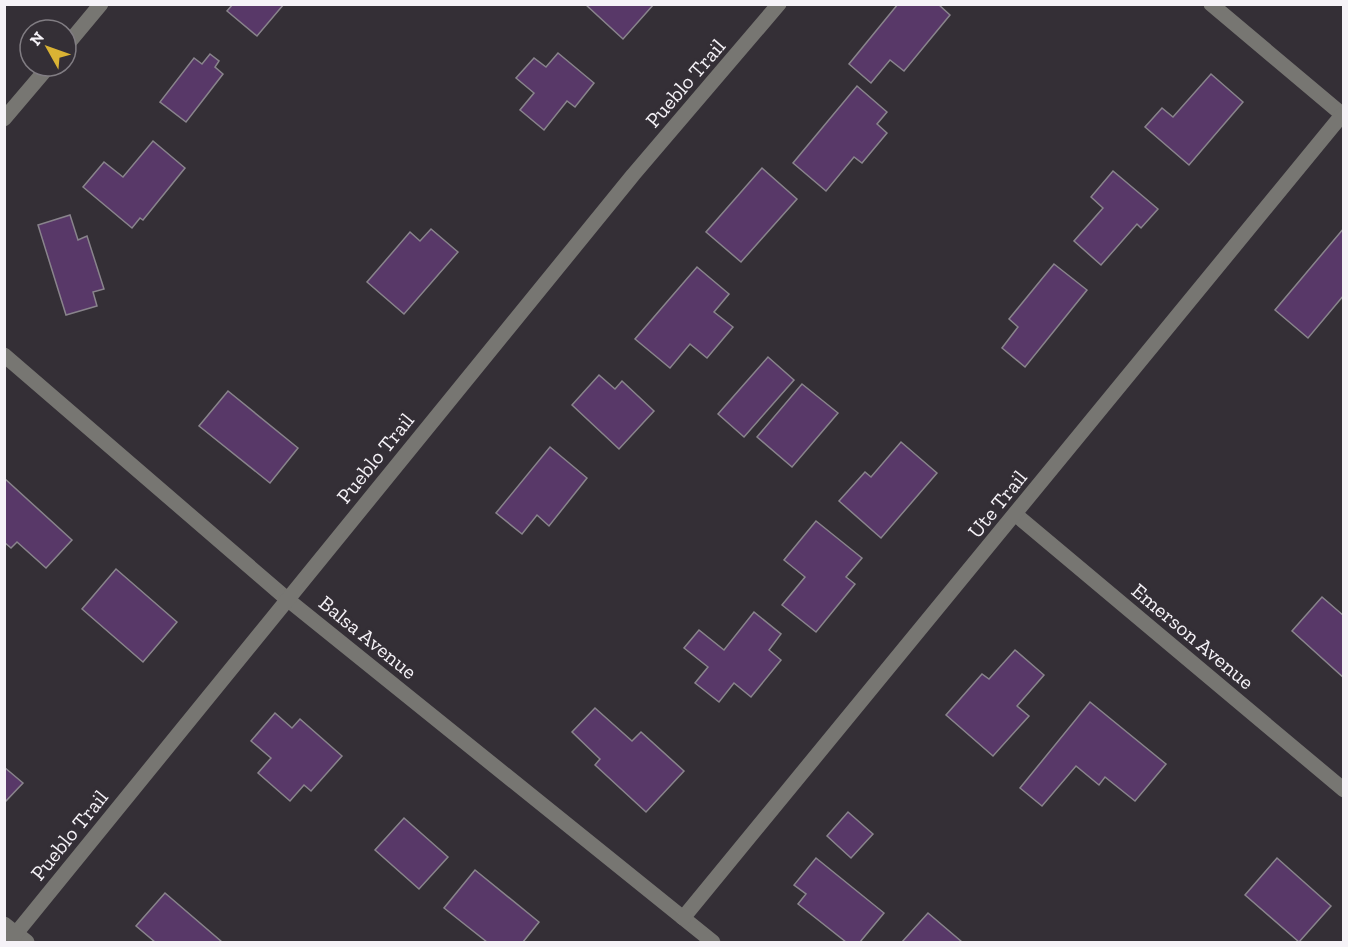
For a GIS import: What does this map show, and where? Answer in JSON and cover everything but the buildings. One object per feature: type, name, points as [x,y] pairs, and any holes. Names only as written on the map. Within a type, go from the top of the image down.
[{"type":"street","points":[[78,32],[102,4]]},
{"type":"street","name":"Pueblo Trail","points":[[14,935],[633,175],[779,4]]},
{"type":"street","points":[[1211,4],[1343,115]]},
{"type":"street","points":[[4,119],[39,78]]},
{"type":"street","name":"Ute Trail","points":[[683,918],[1343,115]]},
{"type":"street","name":"Balsa Avenue","points":[[4,355],[287,599],[712,942]]},
{"type":"street","name":"Emerson Avenue","points":[[1015,514],[1344,790]]}]
